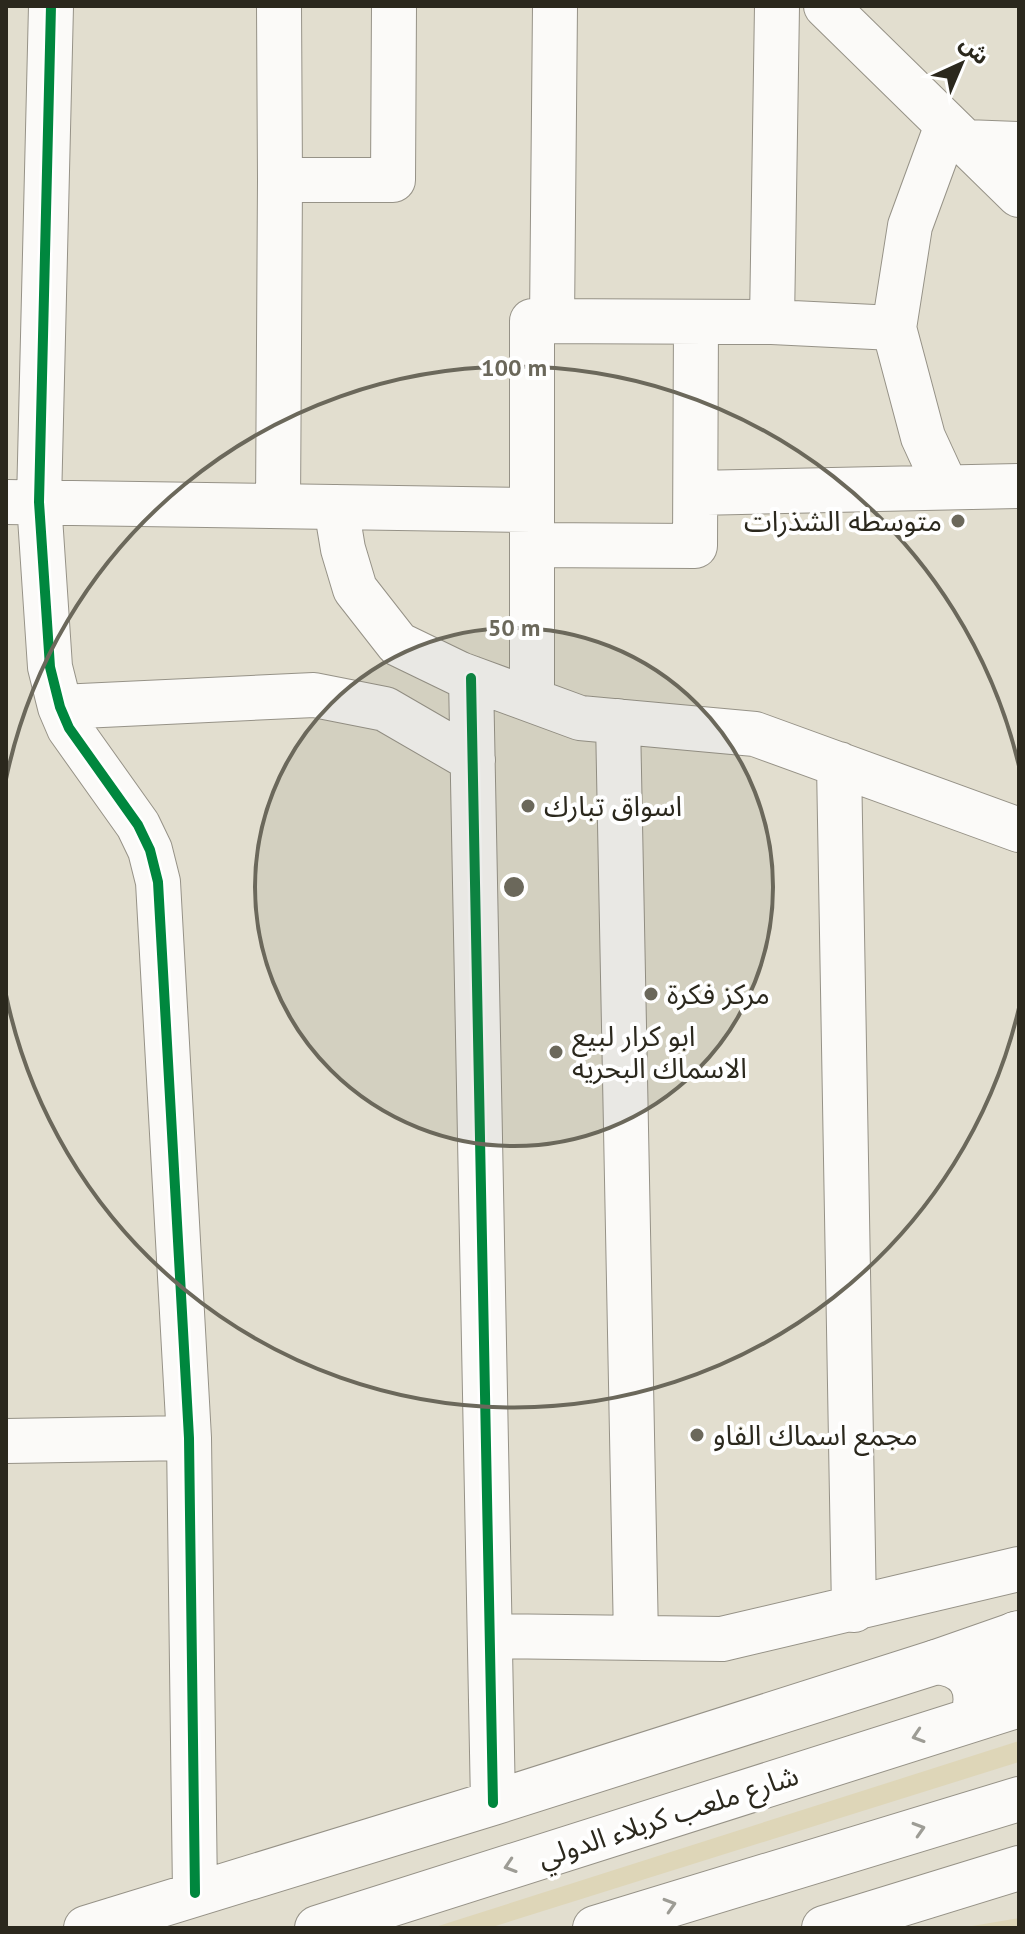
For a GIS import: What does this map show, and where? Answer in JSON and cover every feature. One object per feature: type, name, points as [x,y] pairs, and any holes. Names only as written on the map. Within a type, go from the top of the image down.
[{"type":"street","points":[[51,6],[23,502],[50,667],[60,707],[81,746],[138,825],[150,850],[158,882],[189,1438],[195,1893]]},
{"type":"street","points":[[278,506],[279,6]]},
{"type":"street","points":[[280,180],[393,180],[394,6]]},
{"type":"street","points":[[552,321],[555,6]]},
{"type":"street","points":[[772,322],[777,6]]},
{"type":"street","points":[[826,6],[1019,195]]},
{"type":"street","points":[[956,134],[1019,144]]},
{"type":"street","points":[[946,487],[923,437],[894,328],[910,226],[956,134]]},
{"type":"street","points":[[532,700],[532,321],[772,322],[894,328]]},
{"type":"street","points":[[23,502],[336,507],[695,546],[696,322]]},
{"type":"street","points":[[696,493],[1019,486]]},
{"type":"street","points":[[336,507],[343,549],[355,589],[398,644],[471,678],[580,718],[755,734],[1019,830]]},
{"type":"street","points":[[471,678],[493,1803]]},
{"type":"street","points":[[60,707],[314,695],[385,709],[473,760]]},
{"type":"street","points":[[618,721],[636,1638]]},
{"type":"street","points":[[839,764],[854,1610]]},
{"type":"street","points":[[6,1441],[189,1438]]},
{"type":"street","points":[[490,1636],[722,1639],[1019,1569]]},
{"type":"street","points":[[86,1928],[493,1803],[936,1662],[1017,1633]]},
{"type":"street","points":[[1017,1633],[1004,1654],[1003,1666],[1005,1677],[1019,1697]]},
{"type":"street","points":[[936,1662],[962,1670],[971,1680],[976,1693],[972,1719]]},
{"type":"street","name":"شارع ملعب كربلاء الدولي","points":[[317,1928],[1019,1705]]},
{"type":"street","points":[[595,1928],[1017,1808]]},
{"type":"street","points":[[824,1928],[866,1921],[1019,1868]]},
{"type":"shaded area","points":[[1019,1741],[1019,1762],[489,1928],[432,1928]]},
{"type":"shaded area","points":[[1019,1918],[1019,1928],[960,1928]]},
{"type":"cycle path","points":[[51,6],[39,502],[50,667],[69,728],[138,825],[150,850],[158,882],[189,1438],[195,1893]]},
{"type":"cycle path","points":[[471,678],[493,1803]]},
{"type":"place","name":"متوسطه الشذرات","points":[[958,521]]},
{"type":"place","name":"اسواق تبارك","points":[[528,806]]},
{"type":"place","name":"مركز فكرة","points":[[651,994]]},
{"type":"place","name":"ابو كرار لبيع الاسماك البحريه","points":[[556,1052]]},
{"type":"place","name":"مجمع اسماك الفاو","points":[[697,1435]]}]
